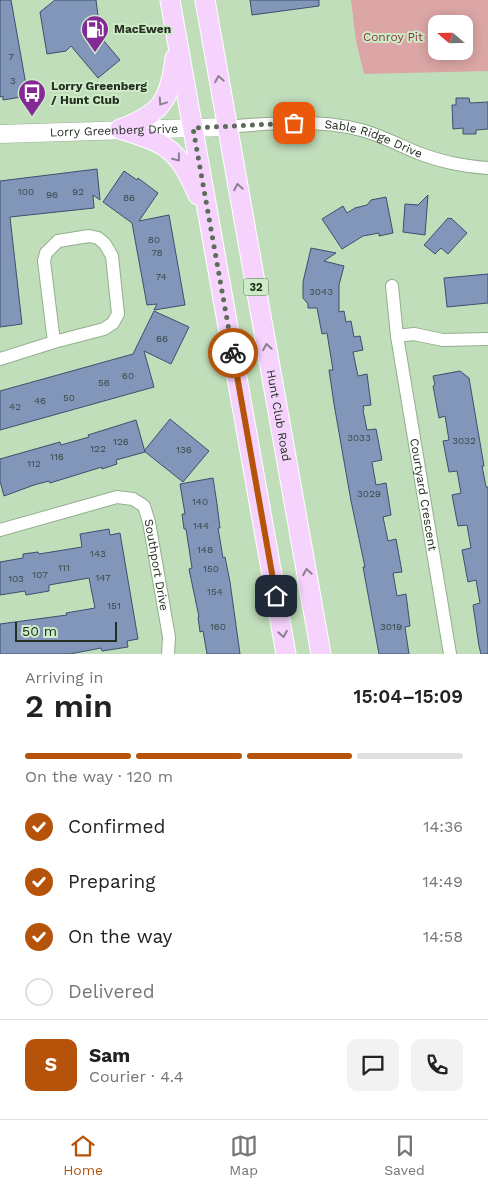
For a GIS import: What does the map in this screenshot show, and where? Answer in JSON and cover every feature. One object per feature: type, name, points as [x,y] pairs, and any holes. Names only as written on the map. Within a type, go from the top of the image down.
[{"type":"main road","points":[[170,0],[286,654]]},
{"type":"main road","name":"Hunt Club Road","points":[[205,0],[321,654]]},
{"type":"main road","points":[[120,129],[147,118],[164,99],[172,78],[177,38]]},
{"type":"main road","points":[[120,129],[154,140],[175,154],[193,184],[207,216]]},
{"type":"street","name":"Sable Ridge Drive","points":[[227,127],[294,123],[330,124],[362,130],[459,166],[488,168]]},
{"type":"street","name":"Lorry Greenberg Drive","points":[[0,134],[227,127]]},
{"type":"street","points":[[0,359],[104,329],[113,323],[118,314],[112,256],[105,244],[98,238],[89,236],[58,241],[46,253],[44,261],[54,342]]},
{"type":"street","name":"Courtyard Crescent","points":[[392,286],[398,336],[450,654]]},
{"type":"street","points":[[398,336],[414,334],[443,340],[488,339]]},
{"type":"street","name":"Southport Drive","points":[[0,530],[117,497],[133,499],[144,506],[149,522],[169,637],[168,654]]},
{"type":"green space","name":"Conroy Pit","points":[[351,0],[488,0],[488,71],[364,74],[356,41]]},
{"type":"building","points":[[0,0],[11,0],[28,96],[3,100],[3,96],[0,97]]},
{"type":"building","points":[[55,0],[96,0],[99,23],[93,28],[120,60],[98,78],[71,46],[66,51],[47,54],[40,12]]},
{"type":"building","points":[[250,0],[319,0],[319,6],[252,15]]},
{"type":"building","points":[[456,98],[469,98],[470,103],[488,102],[488,129],[476,130],[476,134],[463,134],[463,128],[453,129],[452,105],[456,105]]},
{"type":"building","points":[[97,169],[100,200],[93,195],[94,208],[10,217],[22,324],[0,327],[0,181]]},
{"type":"building","points":[[124,171],[137,180],[138,178],[158,193],[139,221],[169,215],[185,305],[154,310],[157,304],[147,305],[132,223],[103,202]]},
{"type":"building","points":[[428,195],[425,235],[403,232],[405,204],[418,205]]},
{"type":"building","points":[[386,197],[393,233],[379,236],[379,233],[363,236],[342,249],[322,219],[343,206],[347,213],[355,208],[367,205],[371,200]]},
{"type":"building","points":[[448,218],[451,218],[467,233],[448,254],[441,248],[435,254],[424,245]]},
{"type":"building","points":[[311,248],[336,253],[324,261],[344,266],[339,285],[339,312],[344,311],[346,322],[351,321],[354,337],[360,336],[363,350],[353,352],[358,376],[367,374],[371,405],[363,406],[363,410],[367,430],[376,429],[382,460],[372,462],[376,485],[386,483],[391,515],[383,517],[388,541],[396,539],[402,572],[393,573],[397,596],[406,594],[410,626],[405,627],[409,654],[379,654],[363,567],[365,567],[334,404],[329,370],[333,370],[327,333],[322,334],[317,308],[308,308],[308,304],[303,298],[303,282]]},
{"type":"building","points":[[488,274],[488,303],[447,307],[444,278]]},
{"type":"building","points":[[154,311],[189,327],[171,364],[144,351],[154,387],[0,430],[0,391],[133,354]]},
{"type":"building","points":[[460,371],[469,378],[484,466],[482,466],[486,487],[488,487],[488,654],[481,654],[479,646],[473,605],[480,603],[476,580],[468,582],[462,550],[471,548],[467,525],[458,526],[452,495],[461,493],[457,471],[449,472],[443,441],[449,440],[445,416],[439,418],[433,386],[435,385],[433,376]]},
{"type":"building","points":[[170,419],[209,451],[183,482],[144,451]]},
{"type":"building","points":[[136,420],[145,452],[116,460],[117,464],[102,469],[102,467],[50,483],[49,481],[34,485],[4,496],[0,481],[0,459],[60,442],[61,445],[89,437],[88,435]]},
{"type":"building","points":[[213,478],[220,528],[218,528],[223,558],[225,557],[230,582],[240,654],[207,654],[203,631],[200,632],[199,617],[189,569],[192,568],[186,529],[184,529],[182,514],[185,514],[180,484]]},
{"type":"building","points":[[109,529],[110,535],[120,533],[138,639],[127,641],[128,647],[102,651],[101,648],[70,654],[0,654],[0,624],[67,615],[66,613],[95,608],[89,578],[49,585],[49,591],[26,595],[25,591],[0,595],[0,562],[23,558],[23,554],[38,552],[39,554],[82,547],[80,534]]},
{"type":"way so far","points":[[233,353],[207,216],[193,128],[294,123]]},
{"type":"place","name":"MacEwen","points":[[95,53]]},
{"type":"place","name":"Lorry Greenberg / Hunt Club","points":[[32,117]]},
{"type":"route","points":[[233,353],[276,596]]}]
